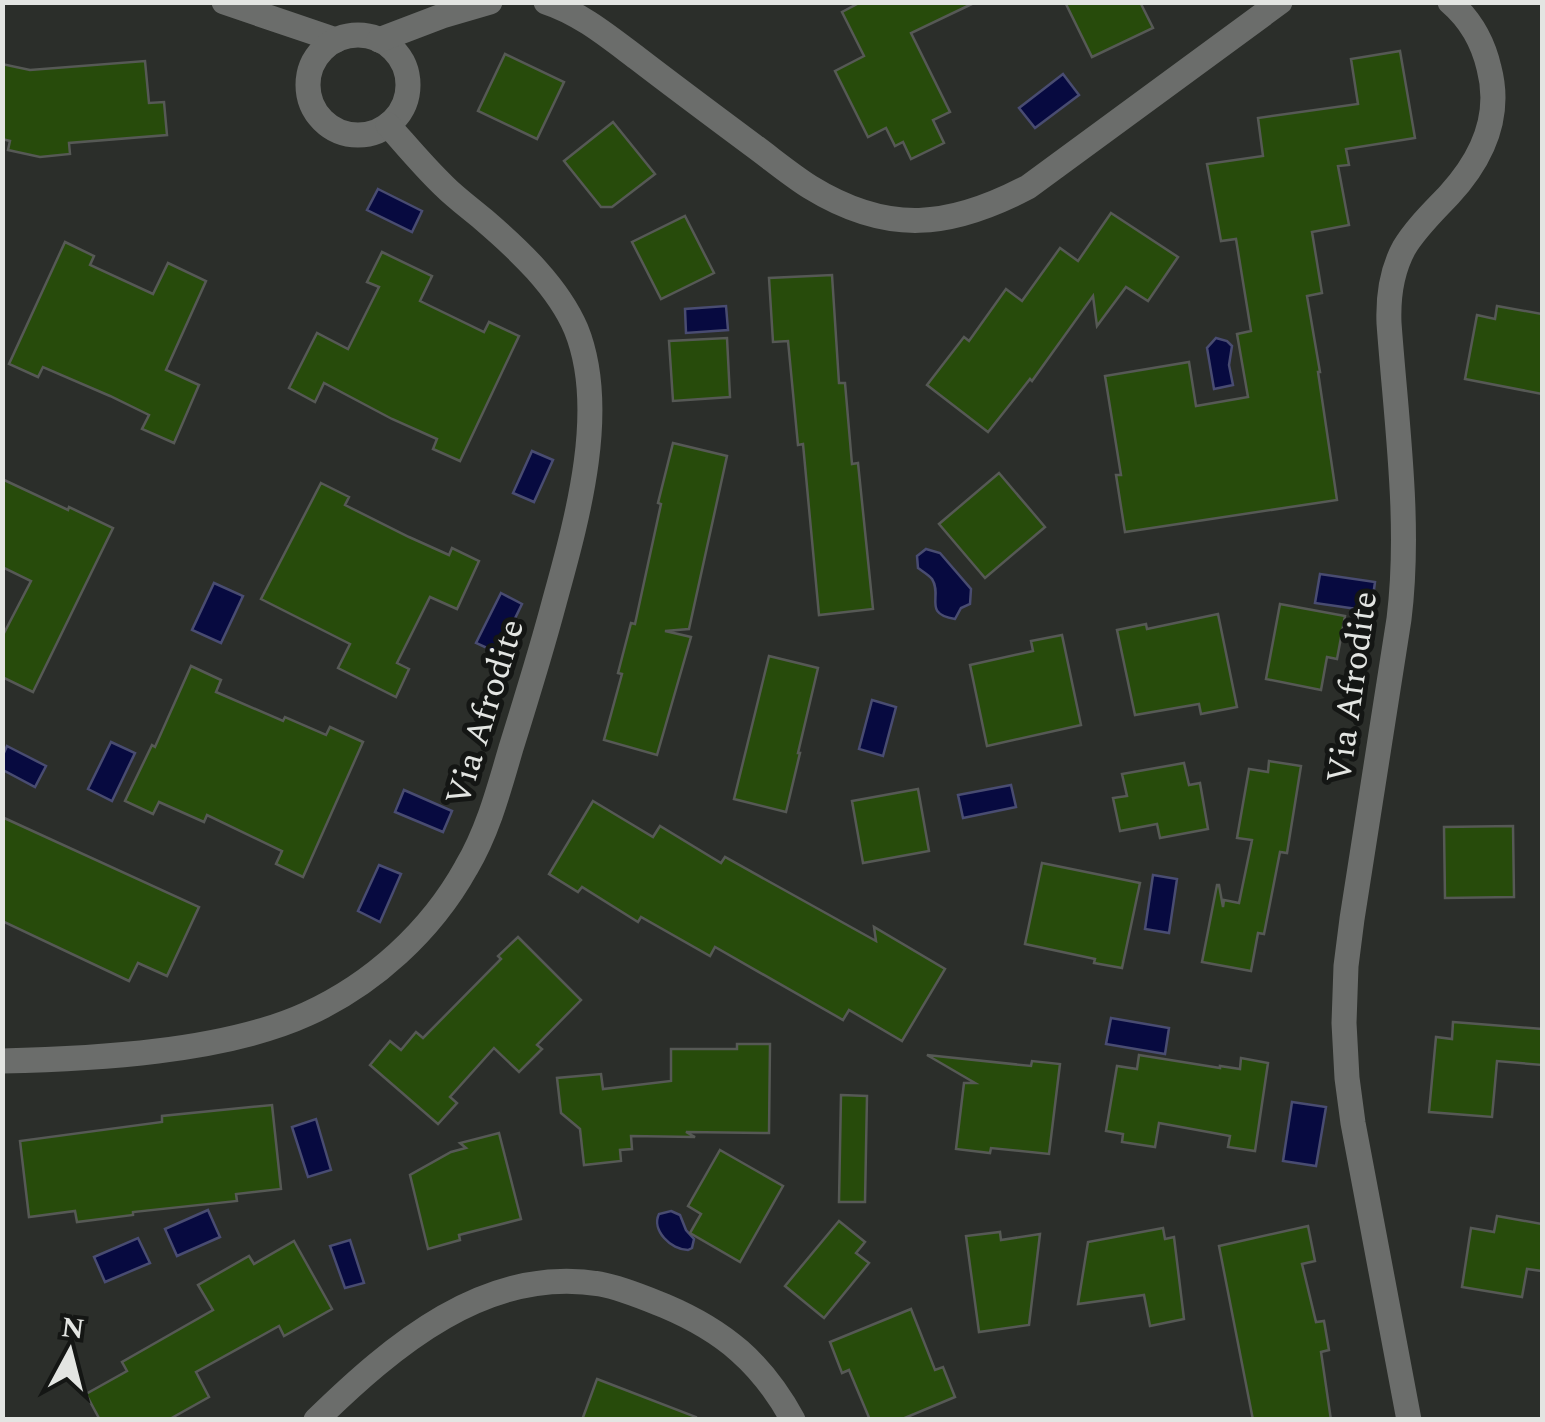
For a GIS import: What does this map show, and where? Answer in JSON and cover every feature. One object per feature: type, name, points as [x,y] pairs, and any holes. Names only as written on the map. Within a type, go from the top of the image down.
[{"type":"street","points":[[224,2],[278,20],[328,47]]},
{"type":"street","points":[[379,40],[490,2]]},
{"type":"street","points":[[546,2],[609,37],[811,188],[878,216],[932,221],[968,214],[1028,187],[1280,2]]},
{"type":"street","name":"Via Afrodite","points":[[1409,1420],[1353,1123],[1344,1009],[1352,919],[1401,606],[1403,520],[1390,291],[1396,264],[1412,235],[1480,153],[1493,112],[1492,76],[1482,45],[1465,17],[1450,2]]},
{"type":"street","points":[[350,36],[379,40],[392,48],[407,76],[402,110],[388,124],[369,134],[340,132],[316,112],[308,81],[312,66],[328,47],[350,36]]},
{"type":"street","name":"Via Afrodite","points":[[2,1061],[116,1054],[201,1043],[268,1028],[316,1010],[354,988],[424,928],[468,867],[490,815],[561,578],[583,478],[590,422],[587,368],[575,327],[554,292],[500,234],[441,184],[388,124]]},
{"type":"street","points":[[316,1420],[392,1351],[442,1317],[502,1291],[550,1281],[612,1287],[695,1320],[755,1364],[793,1420]]},
{"type":"shaded area","points":[[1063,74],[1079,95],[1035,128],[1019,108]]},
{"type":"shaded area","points":[[378,189],[422,211],[412,232],[367,210]]},
{"type":"shaded area","points":[[726,306],[728,330],[686,333],[685,309]]},
{"type":"shaded area","points":[[1216,338],[1232,346],[1229,365],[1233,385],[1214,389],[1207,348]]},
{"type":"shaded area","points":[[532,451],[553,460],[534,502],[513,493]]},
{"type":"shaded area","points":[[926,549],[940,553],[971,589],[970,604],[961,608],[955,619],[936,609],[935,585],[918,568],[917,556]]},
{"type":"shaded area","points":[[1320,574],[1375,582],[1371,611],[1315,603]]},
{"type":"shaded area","points":[[214,583],[243,596],[221,643],[192,630]]},
{"type":"shaded area","points":[[501,593],[522,604],[498,653],[476,643]]},
{"type":"shaded area","points":[[872,700],[896,707],[883,756],[859,749]]},
{"type":"shaded area","points":[[111,742],[135,753],[112,801],[88,789]]},
{"type":"shaded area","points":[[7,746],[46,766],[35,787],[3,770]]},
{"type":"shaded area","points":[[1011,785],[1016,807],[963,818],[958,795]]},
{"type":"shaded area","points":[[404,790],[452,811],[443,832],[395,812]]},
{"type":"shaded area","points":[[379,865],[401,874],[380,922],[358,911]]},
{"type":"shaded area","points":[[1153,875],[1177,879],[1169,933],[1145,929]]},
{"type":"shaded area","points":[[1111,1018],[1169,1028],[1165,1054],[1106,1044]]},
{"type":"shaded area","points":[[1292,1102],[1326,1107],[1316,1166],[1283,1161]]},
{"type":"shaded area","points":[[316,1119],[331,1170],[308,1177],[292,1127]]},
{"type":"shaded area","points":[[208,1210],[220,1237],[177,1256],[165,1229]]},
{"type":"shaded area","points":[[671,1211],[680,1215],[694,1239],[688,1250],[675,1247],[660,1232],[659,1214]]},
{"type":"shaded area","points":[[138,1238],[150,1263],[105,1282],[94,1257]]},
{"type":"shaded area","points":[[350,1240],[364,1283],[345,1288],[330,1246]]},
{"type":"building","points":[[861,2],[976,2],[911,33],[950,112],[933,120],[944,143],[911,159],[903,142],[895,146],[886,128],[868,137],[835,71],[864,56],[842,12]]},
{"type":"building","points":[[1065,2],[1140,2],[1153,28],[1092,57]]},
{"type":"building","points":[[1400,51],[1415,138],[1346,149],[1349,165],[1338,166],[1349,225],[1312,232],[1322,293],[1307,296],[1337,500],[1125,532],[1116,475],[1121,475],[1105,376],[1189,362],[1196,406],[1248,397],[1237,334],[1251,331],[1236,239],[1221,241],[1207,164],[1263,156],[1258,118],[1358,104],[1351,59]]},
{"type":"building","points":[[505,54],[564,82],[537,139],[478,111]]},
{"type":"building","points":[[145,61],[149,103],[164,102],[167,135],[69,143],[70,154],[40,157],[8,150],[10,141],[2,139],[2,64],[30,70]]},
{"type":"building","points":[[613,122],[655,174],[612,207],[601,207],[564,161]]},
{"type":"building","points":[[1111,213],[1178,257],[1148,301],[1126,287],[1097,326],[1093,296],[1032,381],[988,432],[927,385],[964,337],[969,341],[1006,289],[1022,301],[1060,248],[1078,261]]},
{"type":"building","points":[[685,216],[714,273],[661,299],[632,242]]},
{"type":"building","points":[[65,242],[94,256],[90,265],[153,294],[168,263],[206,281],[166,370],[199,385],[174,443],[142,429],[149,415],[110,396],[43,367],[38,377],[9,364]]},
{"type":"building","points":[[382,252],[432,276],[420,301],[484,332],[489,322],[519,336],[460,461],[433,449],[437,439],[324,383],[315,402],[289,388],[317,333],[348,349],[379,287],[367,282]]},
{"type":"building","points":[[832,275],[839,383],[845,383],[852,464],[858,463],[873,609],[819,615],[803,444],[798,445],[788,341],[773,342],[769,278]]},
{"type":"building","points":[[1497,306],[1542,314],[1542,394],[1465,379],[1477,315],[1495,319]]},
{"type":"building","points":[[727,338],[730,397],[673,401],[669,341]]},
{"type":"building","points":[[673,443],[727,456],[689,629],[665,631],[691,637],[657,755],[604,740],[631,623],[635,624]]},
{"type":"building","points":[[999,473],[1045,527],[985,578],[939,524]]},
{"type":"building","points":[[2,479],[113,528],[33,692],[2,677],[2,637],[31,581],[2,567]]},
{"type":"building","points":[[321,483],[349,497],[345,505],[409,537],[449,555],[452,548],[479,561],[457,609],[430,597],[397,663],[409,669],[396,697],[338,668],[350,644],[261,599]]},
{"type":"building","points":[[1280,604],[1345,616],[1337,659],[1327,657],[1321,690],[1266,679]]},
{"type":"building","points":[[1218,614],[1237,707],[1201,714],[1199,704],[1135,715],[1117,630],[1146,624],[1147,629]]},
{"type":"building","points":[[1062,635],[1081,725],[987,746],[970,665],[1033,651],[1031,641]]},
{"type":"building","points":[[769,656],[818,668],[786,812],[734,799]]},
{"type":"building","points":[[191,666],[221,680],[216,692],[283,721],[285,717],[326,735],[330,727],[363,742],[303,877],[276,864],[282,851],[207,815],[204,822],[159,802],[153,814],[125,801],[152,745],[155,747]]},
{"type":"building","points":[[1269,761],[1301,766],[1287,853],[1280,852],[1264,934],[1258,933],[1251,971],[1202,962],[1217,885],[1223,907],[1224,900],[1239,903],[1252,840],[1237,838],[1249,769],[1268,772]]},
{"type":"building","points":[[1184,763],[1189,785],[1200,783],[1208,829],[1160,838],[1157,824],[1120,831],[1113,798],[1127,796],[1122,774]]},
{"type":"building","points":[[918,789],[929,851],[863,863],[852,801]]},
{"type":"building","points":[[593,801],[653,837],[660,826],[721,863],[725,857],[876,941],[874,927],[945,969],[902,1041],[849,1010],[843,1020],[715,947],[710,956],[641,917],[638,922],[582,887],[578,892],[549,874]]},
{"type":"building","points":[[2,817],[199,907],[167,976],[138,963],[129,981],[2,921]]},
{"type":"building","points":[[1513,826],[1514,897],[1445,898],[1444,827]]},
{"type":"building","points":[[1042,863],[1140,883],[1122,968],[1025,944]]},
{"type":"building","points":[[518,937],[581,1000],[537,1045],[542,1049],[519,1072],[494,1048],[450,1097],[457,1103],[438,1124],[370,1065],[390,1041],[401,1050],[416,1032],[423,1038]]},
{"type":"building","points":[[1453,1022],[1542,1029],[1542,1065],[1497,1061],[1492,1117],[1429,1112],[1436,1037],[1452,1039]]},
{"type":"building","points":[[737,1044],[770,1044],[769,1133],[631,1136],[632,1149],[620,1150],[621,1161],[584,1165],[580,1129],[561,1113],[557,1078],[601,1074],[603,1089],[671,1081],[671,1049],[737,1049]]},
{"type":"building","points":[[927,1055],[1031,1066],[1032,1061],[1060,1064],[1049,1154],[956,1149],[964,1083],[975,1083]]},
{"type":"building","points":[[1139,1055],[1220,1068],[1240,1069],[1241,1058],[1268,1063],[1255,1151],[1228,1147],[1230,1136],[1159,1123],[1155,1147],[1122,1142],[1123,1134],[1106,1131],[1117,1066],[1137,1069]]},
{"type":"building","points":[[841,1095],[867,1096],[865,1202],[839,1202]]},
{"type":"building","points":[[272,1105],[281,1189],[236,1194],[237,1201],[77,1222],[75,1211],[29,1217],[20,1141],[162,1122],[162,1116]]},
{"type":"building","points":[[499,1133],[521,1219],[459,1235],[460,1240],[428,1249],[410,1175],[466,1148],[460,1143]]},
{"type":"building","points":[[720,1150],[783,1186],[740,1262],[690,1233],[701,1214],[688,1206]]},
{"type":"building","points":[[1497,1216],[1542,1224],[1542,1271],[1527,1269],[1522,1297],[1462,1287],[1471,1228],[1494,1232]]},
{"type":"building","points":[[839,1221],[865,1242],[856,1253],[869,1263],[824,1318],[785,1286]]},
{"type":"building","points":[[1308,1226],[1315,1261],[1302,1264],[1316,1322],[1324,1321],[1329,1350],[1321,1352],[1331,1420],[1253,1420],[1219,1246]]},
{"type":"building","points":[[1163,1228],[1165,1239],[1174,1237],[1184,1319],[1150,1326],[1144,1295],[1078,1304],[1088,1242]]},
{"type":"building","points":[[1000,1232],[1001,1240],[1040,1234],[1029,1325],[979,1332],[966,1236]]},
{"type":"building","points":[[294,1241],[332,1309],[284,1336],[279,1326],[196,1372],[209,1397],[168,1420],[100,1420],[86,1394],[127,1371],[122,1362],[213,1310],[198,1285],[249,1256],[254,1264]]},
{"type":"building","points":[[911,1309],[935,1370],[943,1367],[955,1397],[900,1420],[870,1420],[849,1370],[842,1373],[830,1342]]},
{"type":"building","points":[[597,1379],[696,1417],[696,1420],[582,1420]]}]
